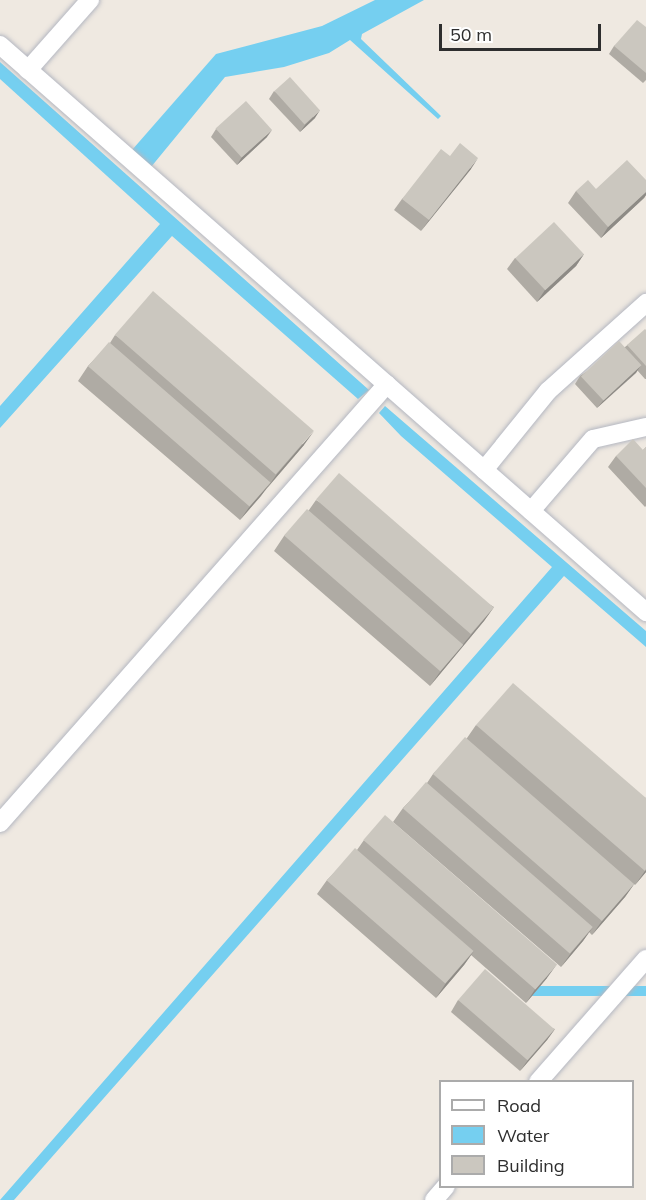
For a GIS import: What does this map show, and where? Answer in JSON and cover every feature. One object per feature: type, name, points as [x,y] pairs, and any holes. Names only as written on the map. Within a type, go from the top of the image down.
[{"type":"street","points":[[28,70],[90,0]]},
{"type":"street","points":[[0,45],[646,612]]},
{"type":"street","points":[[484,470],[548,390],[646,303]]},
{"type":"street","points":[[0,823],[387,384]]},
{"type":"street","points":[[531,511],[593,439],[646,427]]},
{"type":"street","points":[[540,1080],[646,959]]},
{"type":"street","points":[[434,1200],[444,1188]]},
{"type":"water","points":[[375,0],[424,0],[362,34],[361,39],[441,116],[438,119],[350,40],[329,53],[284,67],[225,77],[151,167],[132,150],[216,54],[322,26]]},
{"type":"water","points":[[0,62],[369,390],[358,399],[172,236],[0,428],[0,406],[160,224],[0,79]]},
{"type":"water","points":[[385,406],[646,631],[646,647],[564,576],[14,1200],[0,1200],[552,567],[401,436],[379,413]]},
{"type":"water","points":[[519,986],[646,986],[646,996],[519,996]]},
{"type":"building","points":[[637,20],[646,27],[646,73],[614,46]]},
{"type":"building","points":[[290,77],[320,110],[305,124],[274,91]]},
{"type":"building","points":[[246,101],[272,130],[242,157],[216,128]]},
{"type":"building","points":[[460,143],[478,158],[429,220],[402,199],[441,149],[450,156]]},
{"type":"building","points":[[627,160],[646,180],[646,192],[608,227],[576,191],[588,180],[596,189]]},
{"type":"building","points":[[554,222],[584,254],[545,290],[515,258]]},
{"type":"building","points":[[153,291],[314,431],[276,475],[115,335]]},
{"type":"building","points":[[646,330],[646,366],[627,345]]},
{"type":"building","points":[[619,341],[642,365],[603,401],[581,376]]},
{"type":"building","points":[[109,342],[271,482],[250,507],[88,366]]},
{"type":"building","points":[[633,439],[643,450],[646,447],[646,488],[616,456]]},
{"type":"building","points":[[339,473],[494,607],[471,634],[316,499]]},
{"type":"building","points":[[307,509],[463,645],[440,671],[284,535]]},
{"type":"building","points":[[513,683],[646,798],[645,871],[476,725]]},
{"type":"building","points":[[465,737],[634,884],[602,921],[433,774]]},
{"type":"building","points":[[426,782],[593,927],[570,953],[403,808]]},
{"type":"building","points":[[385,815],[557,965],[535,989],[363,840]]},
{"type":"building","points":[[355,848],[473,951],[445,983],[327,880]]},
{"type":"building","points":[[485,969],[554,1029],[528,1060],[458,1000]]}]
